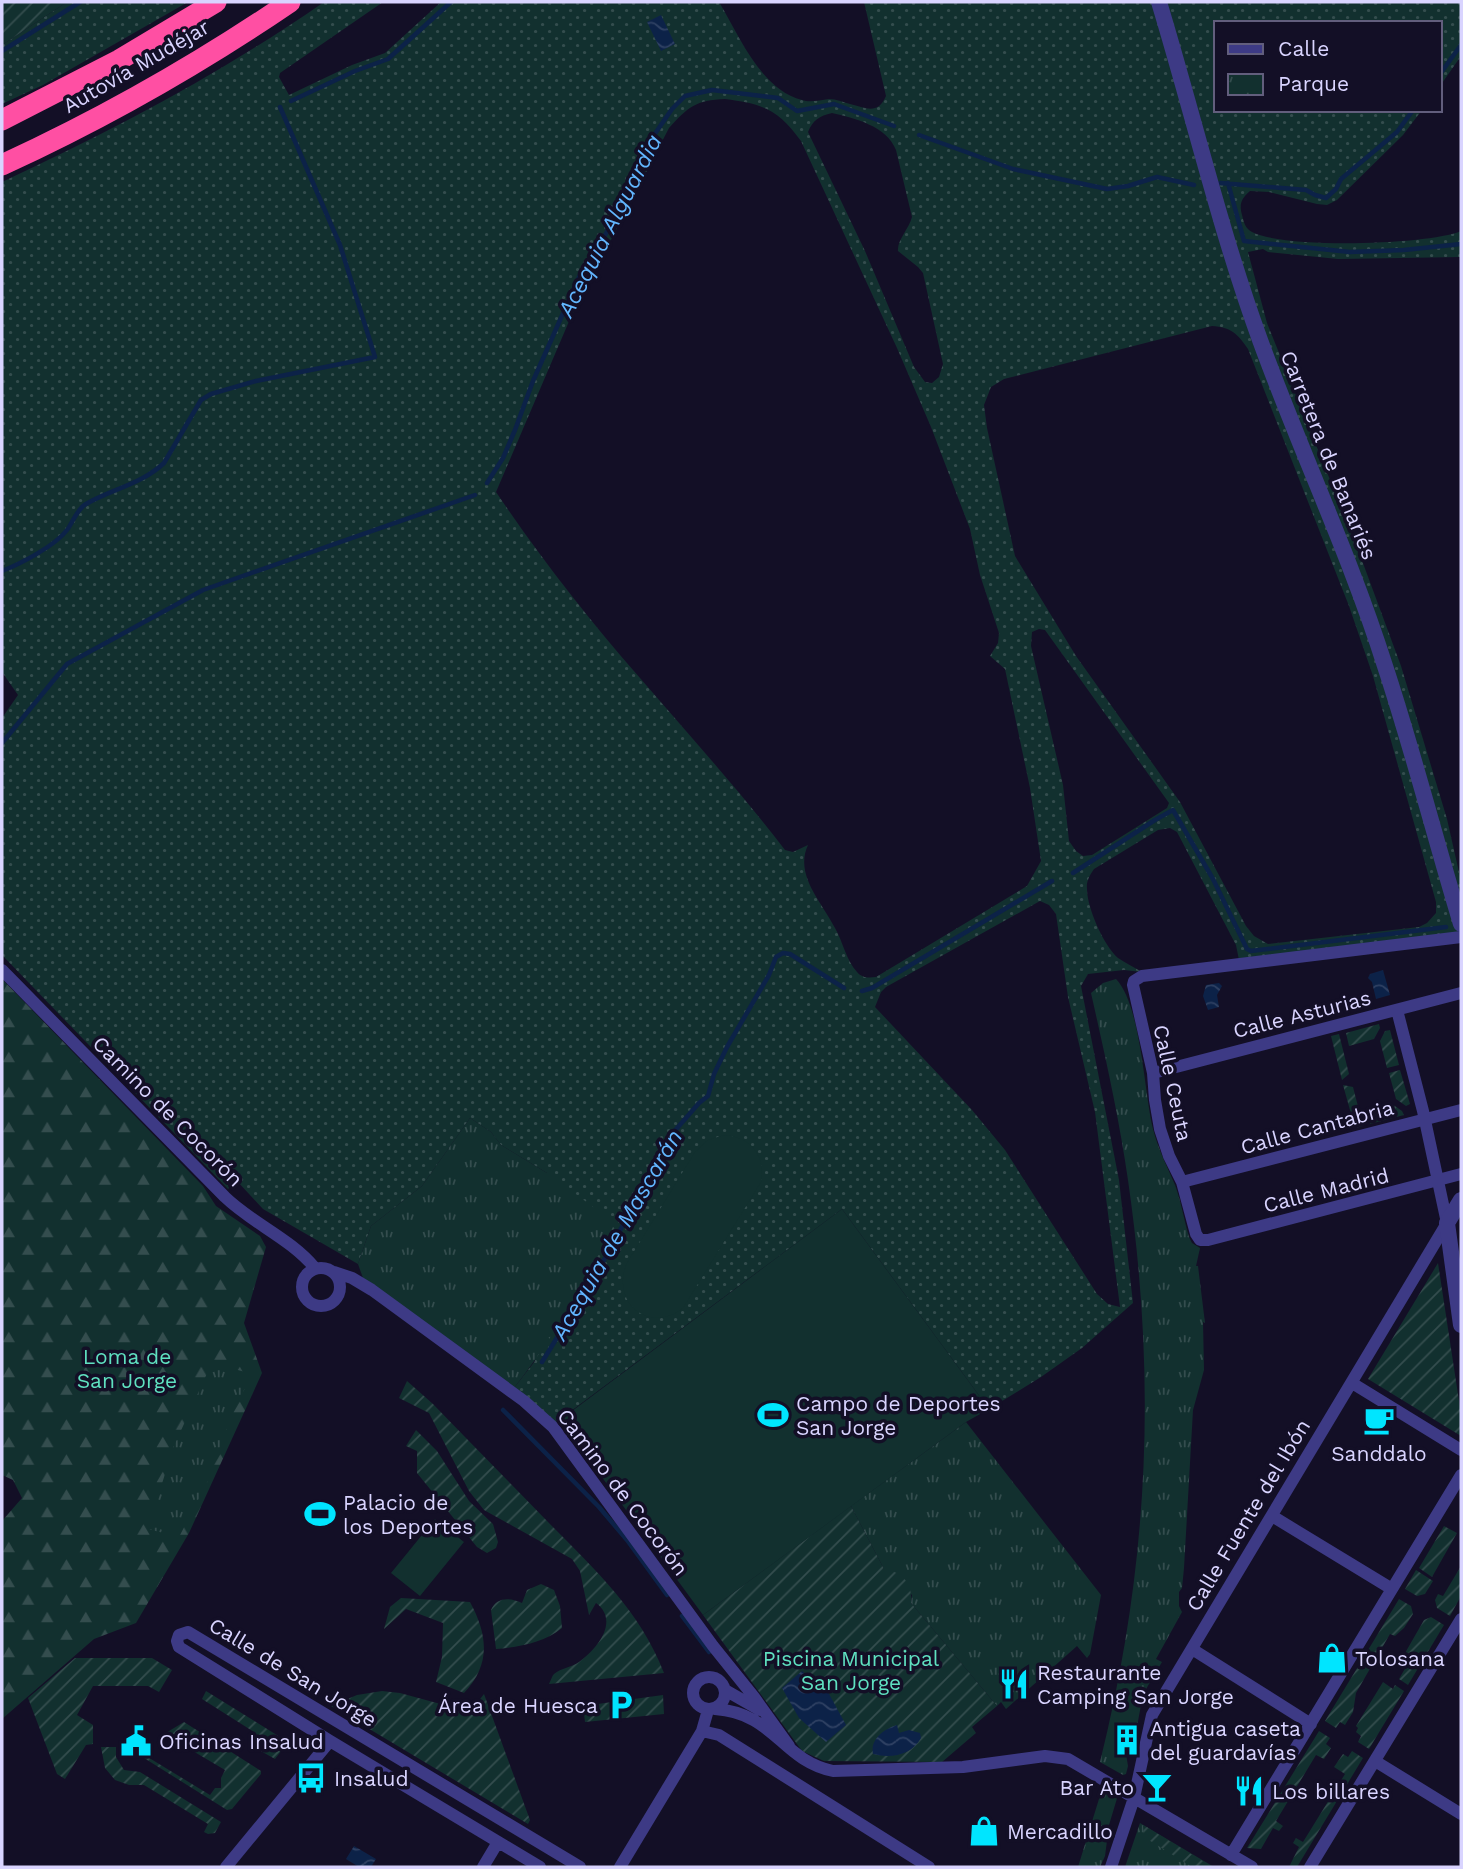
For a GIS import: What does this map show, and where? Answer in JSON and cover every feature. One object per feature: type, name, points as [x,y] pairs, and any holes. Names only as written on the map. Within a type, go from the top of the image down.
[{"type":"highway","name":"Autovía Mudéjar","points":[[2,120],[98,71],[216,2]]},
{"type":"highway","name":"Autovía Mudéjar","points":[[2,165],[75,130],[157,85],[290,2]]},
{"type":"street","name":"Carretera de Banariés","points":[[1159,2],[1225,233],[1261,341],[1341,540],[1386,666],[1461,924]]},
{"type":"street","name":"Calle Ceuta","points":[[1200,1240],[1182,1182],[1160,1129],[1153,1073],[1133,990],[1134,981],[1142,976],[1461,937]]},
{"type":"street","name":"Camino de Cocorón","points":[[2,970],[225,1197],[238,1209],[292,1244],[315,1268]]},
{"type":"street","name":"Calle Asturias","points":[[1153,1073],[1461,993]]},
{"type":"street","points":[[1396,1010],[1440,1181],[1461,1325]]},
{"type":"street","name":"Calle Cantabria","points":[[1182,1182],[1461,1110]]},
{"type":"street","name":"Calle Madrid","points":[[1200,1240],[1461,1174]]},
{"type":"street","name":"Calle Fuente del Ibón","points":[[1111,1867],[1134,1798],[1152,1715],[1461,1200]]},
{"type":"street","points":[[322,1267],[334,1272],[340,1291],[333,1302],[320,1306],[308,1301],[302,1289],[305,1276],[315,1268],[322,1267]]},
{"type":"street","name":"Camino de Cocorón","points":[[334,1272],[352,1278],[372,1290],[539,1413],[565,1443],[789,1746]]},
{"type":"street","points":[[1352,1383],[1461,1450]]},
{"type":"street","points":[[1231,1855],[1461,1475]]},
{"type":"street","points":[[1272,1516],[1392,1589]]},
{"type":"street","points":[[1310,1867],[1459,1626]]},
{"type":"street","name":"Calle de San Jorge","points":[[540,1867],[180,1647],[177,1642],[179,1635],[188,1632],[580,1867]]},
{"type":"street","points":[[1192,1649],[1311,1724]]},
{"type":"street","points":[[621,1867],[702,1731],[712,1709],[724,1700],[723,1659]]},
{"type":"street","points":[[723,1686],[715,1678],[706,1677],[695,1685],[695,1701],[702,1708],[733,1710],[753,1718],[810,1764],[834,1771],[963,1767],[1056,1756],[1078,1764],[1252,1867]]},
{"type":"street","name":"Camino de Cocorón","points":[[723,1686],[768,1717]]},
{"type":"street","points":[[702,1731],[719,1735],[921,1865]]},
{"type":"street","points":[[226,1867],[330,1741]]},
{"type":"street","points":[[1375,1761],[1461,1814]]},
{"type":"street","points":[[483,1867],[498,1842]]},
{"type":"green space","points":[[2,2],[67,2],[2,45]]},
{"type":"green space","points":[[67,2],[188,2],[43,85],[2,104],[2,45]]},
{"type":"green space","points":[[324,2],[383,2],[280,73],[279,77],[289,95],[352,65],[385,53],[441,2],[719,2],[752,59],[774,85],[805,101],[832,99],[871,109],[879,106],[886,96],[864,2],[1461,2],[1461,56],[1442,83],[1442,21],[1214,21],[1214,112],[1420,112],[1403,135],[1337,200],[1327,205],[1269,192],[1250,191],[1243,199],[1241,208],[1245,225],[1252,232],[1293,241],[1356,243],[1419,239],[1461,231],[1461,257],[1338,259],[1268,252],[1263,249],[1248,252],[1267,323],[1357,547],[1401,666],[1447,819],[1461,881],[1461,932],[1239,960],[1236,945],[1177,832],[1170,828],[1158,830],[1094,869],[1087,889],[1097,926],[1118,958],[1142,972],[1124,970],[1088,974],[1081,986],[1119,1180],[1133,1303],[1082,1348],[989,1409],[842,1209],[555,1423],[514,1388],[535,1361],[547,1173],[501,1145],[491,1132],[470,1118],[422,1186],[371,1226],[358,1264],[263,1209],[237,1181],[228,1189],[2,955],[2,718],[18,695],[2,672],[2,182],[167,99],[246,53]],"holes":[[[725,99],[769,110],[785,122],[801,141],[897,348],[970,529],[980,575],[999,633],[998,643],[990,656],[1005,669],[1030,788],[1041,861],[1027,886],[876,977],[863,976],[853,967],[835,928],[811,888],[804,867],[808,845],[793,852],[785,850],[583,610],[496,492],[570,319],[669,128],[693,106]],[[832,113],[878,129],[892,142],[896,150],[912,217],[899,243],[898,251],[923,273],[943,364],[939,377],[932,383],[925,382],[914,367],[865,251],[808,132],[820,117]],[[1212,326],[1237,335],[1248,349],[1349,606],[1373,676],[1436,902],[1436,913],[1419,927],[1268,944],[1254,936],[1246,926],[1180,802],[1076,656],[1015,556],[987,428],[984,405],[991,387],[1004,379]],[[1045,630],[1169,803],[1167,808],[1092,855],[1083,856],[1069,841],[1063,785],[1031,646],[1032,632]],[[1040,901],[1049,905],[1056,914],[1068,997],[1095,1112],[1120,1307],[1108,1304],[1097,1294],[1005,1150],[972,1110],[875,1007],[886,987]]]},
{"type":"green space","name":"Loma de San Jorge","points":[[2,979],[203,1186],[216,1206],[260,1236],[266,1247],[244,1323],[262,1373],[189,1533],[136,1623],[94,1639],[2,1719],[2,1521],[22,1498],[13,1480],[2,1475]]},
{"type":"green space","points":[[1116,979],[1131,1008],[1136,1028],[1155,1136],[1177,1191],[1189,1237],[1192,1243],[1200,1248],[1196,1266],[1205,1323],[1203,1322],[1204,1370],[1193,1410],[1184,1568],[1182,1588],[1179,1592],[1182,1612],[1156,1659],[1162,1662],[1143,1694],[1136,1732],[1121,1730],[1118,1747],[1125,1748],[1128,1766],[1126,1774],[1123,1775],[1100,1762],[1129,1616],[1138,1544],[1145,1401],[1143,1328],[1128,1180],[1091,993],[1103,983]]},
{"type":"green space","points":[[1379,1024],[1380,1028],[1374,1039],[1349,1046],[1346,1033]]},
{"type":"green space","points":[[1390,1030],[1399,1065],[1387,1068],[1380,1041],[1385,1031]]},
{"type":"green space","points":[[1339,1034],[1349,1074],[1342,1080],[1331,1036]]},
{"type":"green space","points":[[1400,1070],[1410,1104],[1406,1106],[1396,1099],[1389,1073]]},
{"type":"green space","points":[[1343,1085],[1353,1087],[1363,1126],[1355,1128]]},
{"type":"green space","points":[[1392,1104],[1404,1115],[1370,1124],[1367,1111]]},
{"type":"green space","points":[[470,1118],[491,1132],[501,1145],[547,1173],[615,1223],[569,1308],[514,1388],[363,1278],[358,1264],[371,1226],[422,1186]]},
{"type":"green space","points":[[724,1135],[742,1140],[754,1149],[761,1164],[761,1182],[683,1308],[658,1318],[646,1316],[628,1301],[624,1290],[623,1277],[627,1263],[695,1152],[708,1140]]},
{"type":"green space","name":"Campo de Deportes San Jorge","points":[[842,1209],[989,1409],[966,1422],[703,1615],[560,1420]]},
{"type":"green space","points":[[1438,1263],[1461,1414],[1461,1436],[1368,1379]]},
{"type":"green space","points":[[209,1369],[234,1369],[253,1374],[235,1406],[206,1485],[179,1537],[148,1529],[173,1448]]},
{"type":"green space","points":[[407,1381],[433,1404],[614,1592],[642,1629],[664,1673],[549,1684],[554,1674],[579,1662],[599,1642],[606,1626],[603,1610],[596,1603],[589,1615],[580,1571],[572,1559],[484,1510],[469,1491],[429,1413],[399,1398]]},
{"type":"green space","points":[[966,1422],[1101,1595],[1087,1658],[1077,1646],[1006,1709],[1001,1702],[997,1706],[911,1603],[912,1595],[884,1569],[851,1506]]},
{"type":"green space","points":[[416,1430],[437,1451],[469,1501],[493,1524],[498,1542],[496,1548],[487,1553],[477,1547],[417,1473],[417,1451],[406,1446]]},
{"type":"green space","name":"Piscina Municipal San Jorge","points":[[851,1506],[884,1569],[897,1573],[905,1580],[910,1590],[911,1603],[997,1706],[972,1727],[976,1733],[942,1762],[824,1761],[802,1751],[703,1615]]},
{"type":"green space","points":[[435,1519],[464,1542],[420,1596],[391,1573]]},
{"type":"green space","points":[[1444,1526],[1457,1533],[1432,1577],[1419,1568]]},
{"type":"green space","points":[[1461,1566],[1461,1596],[1450,1616],[1437,1608],[1435,1600],[1438,1594],[1443,1596]]},
{"type":"green space","points":[[1416,1570],[1433,1581],[1425,1594],[1417,1596],[1405,1589]]},
{"type":"green space","points":[[541,1584],[554,1590],[560,1606],[562,1628],[539,1641],[496,1649],[491,1610],[493,1606],[504,1599],[522,1603],[527,1590]]},
{"type":"green space","points":[[401,1598],[470,1602],[480,1626],[484,1649],[479,1672],[464,1693],[436,1682],[442,1657],[443,1623],[406,1609],[384,1629],[390,1607]]},
{"type":"green space","points":[[1399,1599],[1411,1606],[1413,1614],[1395,1636],[1390,1634],[1356,1693],[1353,1712],[1345,1725],[1340,1722],[1336,1728],[1325,1721]]},
{"type":"green space","points":[[1431,1617],[1444,1625],[1408,1685],[1399,1679],[1407,1665],[1401,1660],[1424,1620]]},
{"type":"green space","points":[[75,1658],[152,1658],[172,1670],[159,1692],[148,1686],[93,1686],[77,1715],[93,1725],[93,1744],[86,1745],[65,1779],[57,1774],[28,1698]]},
{"type":"green space","points":[[1383,1682],[1393,1689],[1395,1685],[1404,1691],[1369,1749],[1358,1742],[1361,1736],[1356,1732],[1356,1726]]},
{"type":"green space","points":[[206,1691],[288,1742],[275,1759],[248,1744],[254,1732],[202,1699]]},
{"type":"green space","points":[[382,1691],[400,1693],[470,1712],[484,1694],[530,1820],[528,1824],[331,1706],[357,1695]]},
{"type":"green space","points":[[663,1695],[664,1714],[585,1722],[583,1706]]},
{"type":"green space","points":[[184,1722],[261,1771],[232,1809],[227,1810],[144,1758],[146,1756],[210,1795],[215,1788],[221,1788],[221,1778],[225,1770],[164,1734]]},
{"type":"green space","points":[[1319,1731],[1330,1738],[1326,1744],[1331,1748],[1324,1759],[1316,1755],[1276,1821],[1283,1826],[1279,1831],[1273,1828],[1261,1849],[1247,1848]]},
{"type":"green space","points":[[101,1747],[116,1747],[116,1757],[124,1770],[140,1772],[221,1822],[215,1833],[204,1832],[208,1824],[144,1785],[129,1785],[115,1780],[105,1768]]},
{"type":"green space","points":[[1352,1751],[1363,1758],[1297,1867],[1289,1867],[1299,1847],[1293,1843],[1296,1838],[1303,1842],[1345,1774],[1334,1767],[1343,1754],[1348,1757]]},
{"type":"green space","points":[[1103,1786],[1118,1795],[1109,1825],[1105,1856],[1100,1867],[1078,1867]]},
{"type":"green space","points":[[1140,1823],[1214,1867],[1125,1867]]},
{"type":"green space","points":[[1143,1825],[1206,1863],[1204,1867],[1192,1867],[1144,1837]]},
{"type":"water","points":[[661,15],[675,44],[661,51],[647,22]]},
{"type":"water","points":[[1383,970],[1390,995],[1376,999],[1372,982],[1368,978],[1370,974]]},
{"type":"water","points":[[1219,983],[1222,986],[1217,995],[1219,1007],[1208,1010],[1203,996],[1206,985]]},
{"type":"water","points":[[802,1671],[828,1692],[846,1725],[826,1742],[799,1718],[782,1688]]},
{"type":"water","points":[[897,1725],[899,1733],[909,1730],[920,1733],[921,1738],[917,1744],[900,1754],[873,1754],[879,1735]]},
{"type":"water","points":[[354,1846],[376,1859],[371,1867],[359,1867],[346,1859]]},
{"type":"waterway","name":"Acequia Alguardia","points":[[2,51],[80,2]]},
{"type":"waterway","points":[[291,101],[355,71],[388,59],[451,2]]},
{"type":"waterway","name":"Acequia Alguardia","points":[[1442,71],[1461,45]]},
{"type":"waterway","name":"Acequia Alguardia","points":[[487,483],[503,458],[533,381],[580,275],[624,200],[652,138],[672,109],[685,96],[712,90],[778,98],[797,111],[834,104],[894,126]]},
{"type":"waterway","points":[[2,571],[54,542],[67,530],[83,506],[137,481],[164,463],[201,400],[211,394],[256,381],[375,357],[340,245],[280,107]]},
{"type":"waterway","name":"Acequia Alguardia","points":[[1220,183],[1306,190],[1326,198],[1336,189],[1341,179],[1397,132],[1412,112]]},
{"type":"waterway","name":"Acequia Alguardia","points":[[919,135],[1013,169],[1107,189],[1157,177],[1194,185]]},
{"type":"waterway","name":"Acequia de Mascarán","points":[[1228,183],[1244,241],[1350,252],[1461,244]]},
{"type":"waterway","name":"Acequia Alguardia","points":[[2,743],[67,664],[203,590],[475,495]]},
{"type":"waterway","name":"Acequia de Mascarán","points":[[1073,873],[1173,810],[1213,879],[1247,949],[1251,951],[1446,927]]},
{"type":"waterway","name":"Acequia de Mascarán","points":[[862,991],[872,988],[1052,881]]},
{"type":"waterway","name":"Acequia de Mascarán","points":[[542,1362],[596,1275],[672,1134],[708,1096],[714,1074],[727,1047],[769,975],[776,957],[783,953],[790,954],[844,988]]},
{"type":"waterway","name":"Acequia de Mascarán","points":[[503,1410],[599,1507],[667,1595]]},
{"type":"waterway","name":"Acequia de Mascarán","points":[[682,1616],[709,1652]]},
{"type":"place","name":"Campo de Deportes San Jorge","points":[[773,1415]]},
{"type":"place","name":"Sanddalo","points":[[1379,1420]]},
{"type":"place","name":"Palacio de los Deportes","points":[[320,1514]]},
{"type":"place","name":"Tolosana","points":[[1332,1658]]},
{"type":"place","name":"Restaurante Camping San Jorge","points":[[1014,1684]]},
{"type":"place","name":"Área de Huesca","points":[[621,1705]]},
{"type":"place","name":"Antigua caseta del guardavías","points":[[1127,1740]]},
{"type":"place","name":"Oficinas Insalud","points":[[136,1741]]},
{"type":"place","name":"Insalud","points":[[311,1778]]},
{"type":"place","name":"Bar Ato","points":[[1157,1787]]},
{"type":"place","name":"Los billares","points":[[1249,1791]]},
{"type":"place","name":"Mercadillo","points":[[984,1831]]}]
